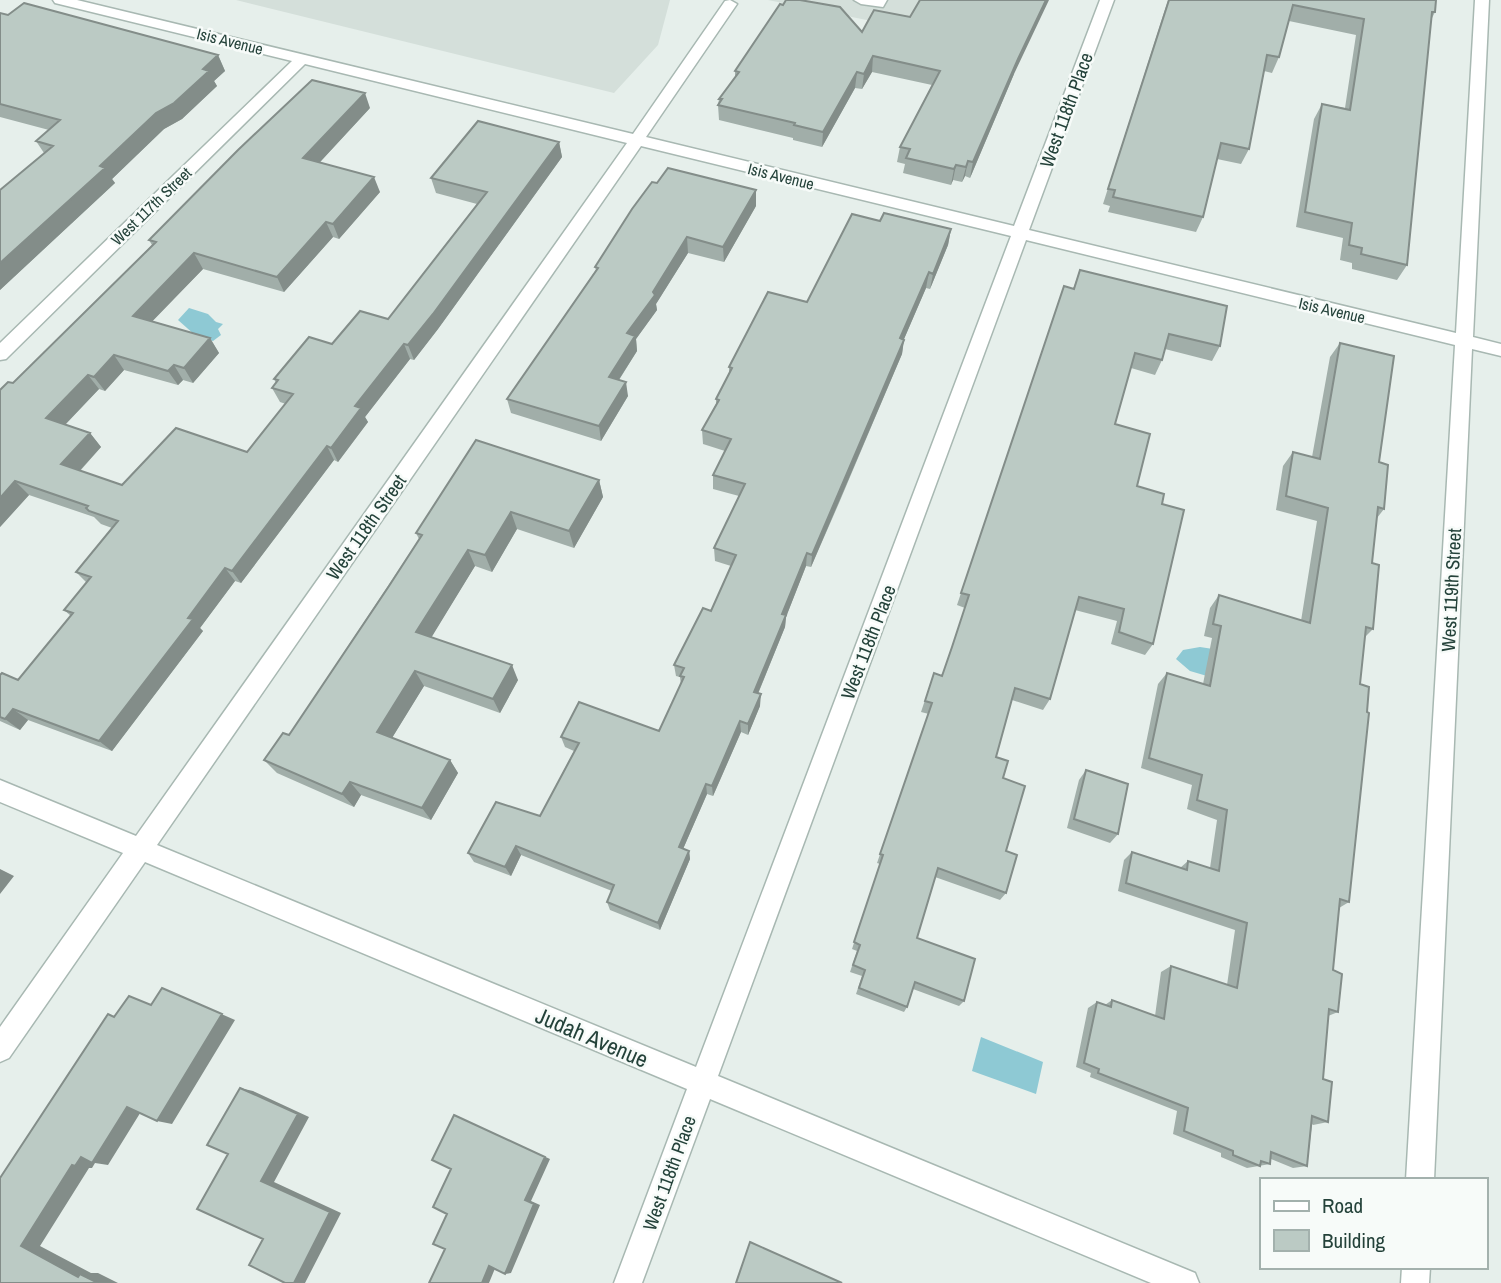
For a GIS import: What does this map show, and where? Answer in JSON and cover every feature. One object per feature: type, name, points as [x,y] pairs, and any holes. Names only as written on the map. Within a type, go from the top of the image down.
[{"type":"street","name":"Isis Avenue","points":[[60,0],[1501,351]]},
{"type":"street","points":[[861,0],[878,4],[880,0]]},
{"type":"street","name":"West 118th Place","points":[[628,1283],[1107,0]]},
{"type":"street","name":"West 119th Street","points":[[1420,1178],[1482,0]]},
{"type":"street","name":"West 118th Street","points":[[0,1049],[730,4]]},
{"type":"street","name":"West 117th Street","points":[[0,354],[302,59]]},
{"type":"street","name":"Judah Avenue","points":[[0,791],[1185,1283]]},
{"type":"shaded area","points":[[236,0],[670,0],[658,45],[614,93]]},
{"type":"shaded area","points":[[768,0],[921,0],[906,28]]},
{"type":"water","points":[[189,308],[208,314],[216,322],[223,324],[218,329],[221,335],[213,341],[196,336],[178,320]]},
{"type":"water","points":[[1200,647],[1213,649],[1207,676],[1190,671],[1176,659],[1183,650]]},
{"type":"water","points":[[981,1037],[1043,1062],[1036,1094],[972,1071]]},
{"type":"building","points":[[786,0],[840,7],[862,32],[874,10],[910,17],[920,0],[1046,0],[973,162],[968,161],[966,167],[956,165],[954,169],[906,158],[910,149],[900,147],[940,71],[873,56],[864,74],[857,72],[823,132],[718,105],[722,99],[719,99],[739,72],[735,71],[780,4],[783,5]]},
{"type":"building","points":[[1169,0],[1436,0],[1435,12],[1432,12],[1407,265],[1361,254],[1362,248],[1349,245],[1352,223],[1305,212],[1322,104],[1350,110],[1364,19],[1293,5],[1279,57],[1267,55],[1249,149],[1221,143],[1203,217],[1113,197],[1115,190],[1108,189]]},
{"type":"building","points":[[24,3],[218,55],[203,69],[209,71],[174,103],[156,113],[100,166],[105,168],[0,263],[0,190],[53,146],[36,141],[60,120],[0,104],[0,13],[8,15]]},
{"type":"building","points":[[312,80],[365,93],[303,158],[374,177],[333,224],[326,222],[277,277],[194,253],[133,316],[210,338],[184,368],[174,365],[168,371],[114,355],[94,377],[88,375],[46,418],[90,433],[61,464],[122,485],[176,428],[247,452],[293,394],[272,388],[278,380],[274,379],[309,337],[332,344],[360,311],[388,319],[487,192],[431,178],[478,121],[559,142],[433,314],[408,345],[404,344],[355,406],[361,408],[331,448],[327,446],[232,571],[225,568],[188,618],[193,619],[99,741],[13,709],[5,719],[0,717],[0,675],[2,673],[18,680],[73,613],[64,610],[91,577],[76,572],[118,521],[89,511],[86,508],[88,506],[15,481],[0,498],[0,390],[8,382],[13,383],[156,242],[149,240]]},
{"type":"building","points":[[668,168],[756,190],[723,247],[687,237],[653,292],[655,295],[627,333],[635,336],[609,377],[626,382],[599,426],[507,399],[598,268],[595,267],[632,209],[652,182],[657,183]]},
{"type":"building","points":[[884,213],[951,229],[933,274],[929,272],[900,338],[904,340],[812,555],[807,553],[782,614],[786,615],[754,692],[761,694],[748,724],[740,721],[712,786],[706,784],[679,847],[689,851],[658,923],[607,902],[614,885],[516,846],[505,867],[468,853],[496,802],[540,816],[579,743],[561,737],[579,702],[659,731],[684,677],[680,676],[684,668],[674,665],[703,608],[711,611],[736,555],[714,548],[745,484],[713,475],[731,439],[702,430],[719,400],[716,399],[732,368],[729,367],[768,292],[807,302],[852,214],[880,221]]},
{"type":"building","points":[[1080,270],[1227,306],[1220,346],[1169,334],[1162,360],[1135,353],[1115,424],[1150,434],[1137,486],[1164,494],[1162,504],[1184,510],[1153,644],[1119,632],[1124,609],[1079,597],[1050,699],[1015,688],[996,757],[1008,761],[1003,778],[1025,786],[1006,851],[1017,855],[1006,893],[938,868],[917,938],[975,959],[964,1001],[915,982],[907,1007],[859,988],[865,970],[853,965],[860,945],[854,942],[883,855],[880,854],[932,703],[925,701],[934,673],[942,676],[952,647],[969,595],[961,593],[1064,286],[1074,289]]},
{"type":"building","points":[[1340,343],[1394,356],[1379,462],[1388,465],[1384,509],[1378,507],[1372,563],[1379,565],[1373,629],[1366,627],[1360,684],[1369,687],[1369,713],[1349,902],[1340,899],[1333,970],[1342,974],[1338,1012],[1329,1009],[1323,1079],[1332,1082],[1328,1122],[1312,1116],[1307,1166],[1271,1152],[1270,1164],[1261,1161],[1260,1166],[1233,1155],[1233,1151],[1184,1131],[1188,1108],[1098,1073],[1099,1069],[1084,1063],[1097,1002],[1111,1007],[1112,1000],[1164,1019],[1171,966],[1237,988],[1247,923],[1126,883],[1132,852],[1187,870],[1188,861],[1219,871],[1227,810],[1197,800],[1202,775],[1149,758],[1167,673],[1210,686],[1221,626],[1213,624],[1219,595],[1310,623],[1328,508],[1286,496],[1293,452],[1320,459]]},
{"type":"building","points":[[476,440],[599,480],[569,531],[511,512],[485,555],[468,550],[416,632],[512,665],[493,699],[415,671],[377,732],[450,760],[422,808],[350,782],[342,794],[264,760],[283,733],[289,735],[389,586],[422,535],[416,533]]},
{"type":"building","points":[[1086,770],[1128,784],[1118,834],[1074,819]]},
{"type":"building","points":[[162,988],[222,1014],[157,1121],[127,1107],[92,1163],[81,1157],[75,1166],[72,1165],[21,1246],[78,1277],[80,1274],[98,1283],[0,1283],[0,1178],[108,1014],[114,1017],[129,996],[151,1005]]},
{"type":"building","points":[[240,1088],[298,1114],[261,1181],[330,1212],[294,1283],[285,1283],[249,1265],[263,1239],[197,1209],[228,1154],[207,1145]]},
{"type":"building","points":[[454,1115],[545,1157],[525,1200],[534,1204],[505,1274],[489,1266],[482,1283],[429,1283],[445,1249],[433,1244],[447,1214],[433,1207],[451,1169],[432,1160]]},
{"type":"building","points":[[750,1242],[842,1283],[736,1283]]}]
